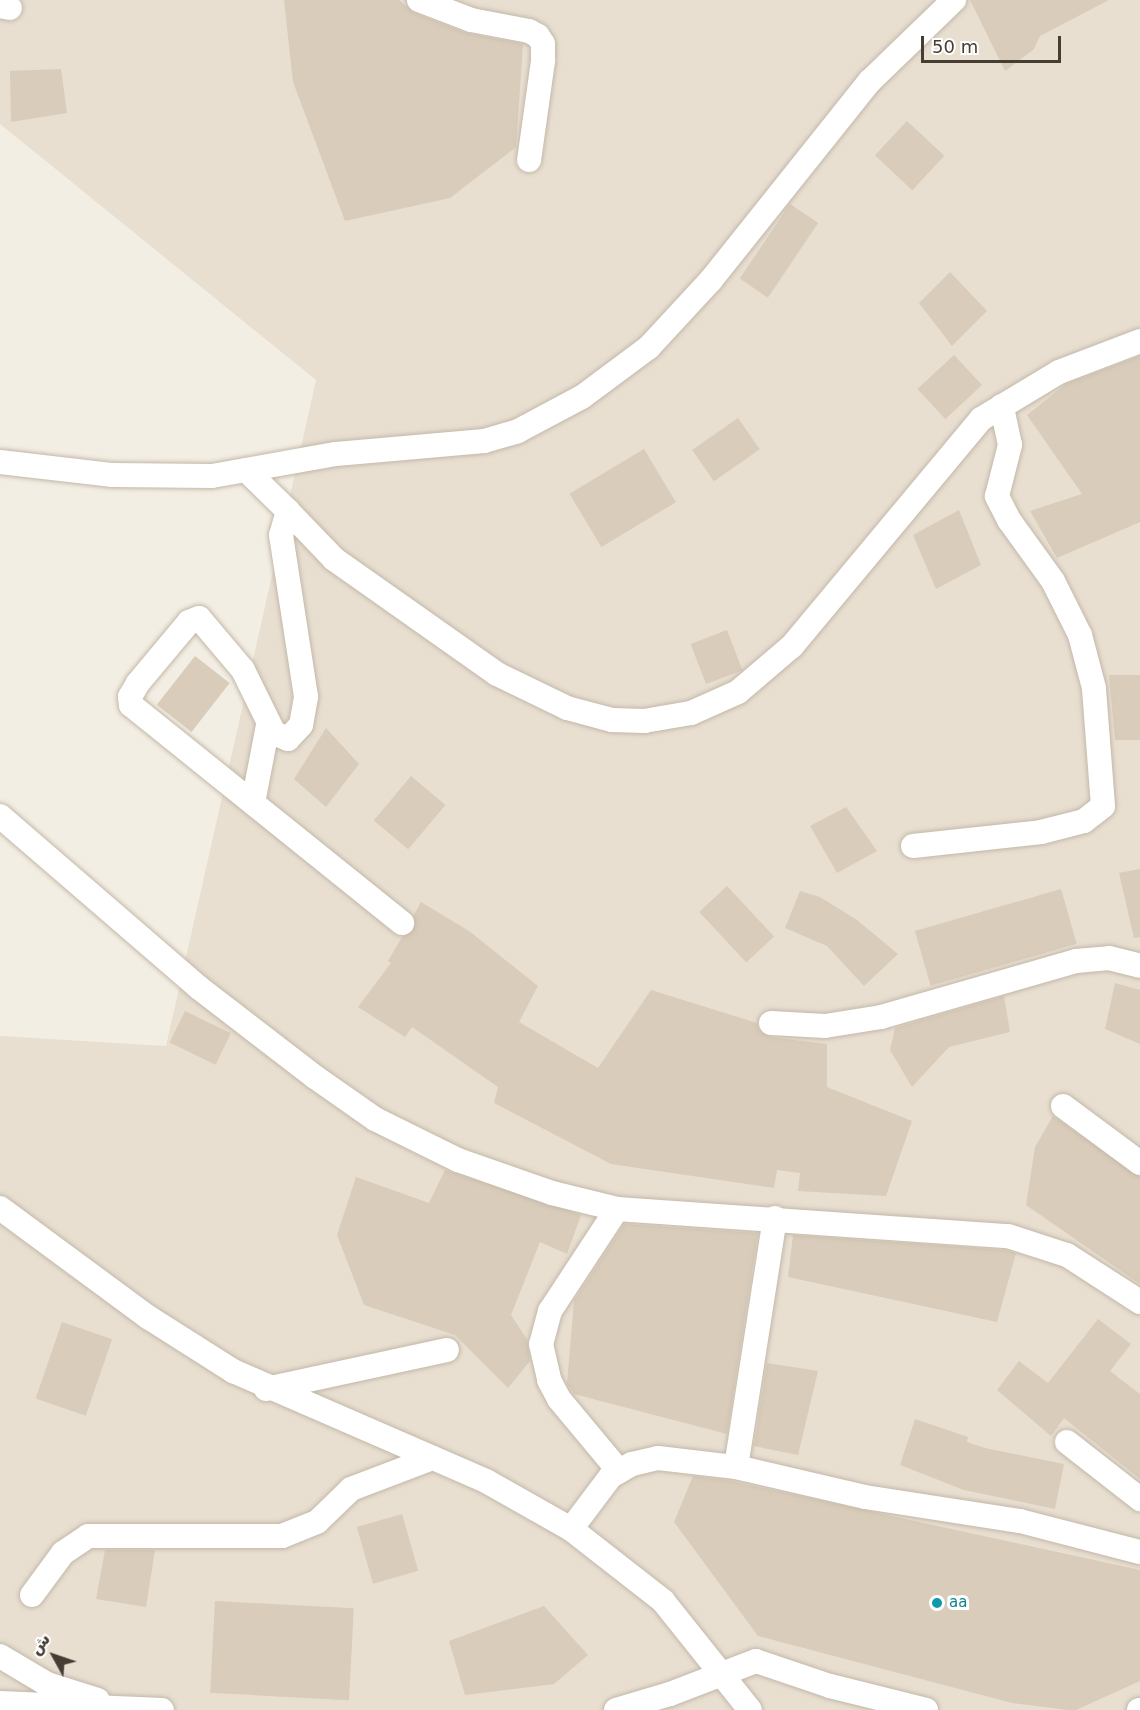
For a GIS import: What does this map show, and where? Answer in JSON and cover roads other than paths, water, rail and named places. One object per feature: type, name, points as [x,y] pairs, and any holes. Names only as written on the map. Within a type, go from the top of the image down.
[{"type":"street","points":[[419,0],[471,20],[530,31],[538,36],[543,44],[543,61],[529,160]]},
{"type":"street","points":[[0,462],[159,478],[246,470],[336,454],[484,441],[518,431],[582,397],[621,370],[671,326],[870,81],[954,0]]},
{"type":"street","points":[[246,470],[334,559],[497,674],[567,708],[612,720],[644,721],[691,713],[729,697],[773,663],[806,630],[918,489],[981,418],[1059,372],[1140,341]]},
{"type":"street","points":[[913,846],[1041,832],[1084,821],[1103,806],[1094,688],[1080,635],[1053,581],[1009,520],[997,496],[1010,445],[1002,406]]},
{"type":"street","points":[[288,511],[282,541],[306,697],[305,713],[301,725],[288,738],[274,733],[268,725],[243,670],[199,618],[189,622],[130,697],[137,712],[402,923]]},
{"type":"street","points":[[254,803],[268,725]]},
{"type":"street","points":[[0,816],[198,987],[367,1113],[458,1160],[552,1193],[617,1209],[775,1218],[1018,1239],[1067,1255],[1140,1302]]},
{"type":"street","points":[[771,1023],[825,1026],[881,1017],[1076,961],[1109,958],[1140,966]]},
{"type":"street","points":[[1063,1106],[1140,1163]]},
{"type":"street","points":[[0,1208],[148,1317],[266,1389],[486,1480],[571,1529],[663,1601],[721,1673],[739,1706]]},
{"type":"street","points":[[617,1209],[550,1311],[541,1344],[549,1380],[559,1399],[619,1471]]},
{"type":"street","points":[[736,1467],[775,1218]]},
{"type":"street","points":[[266,1389],[447,1350]]},
{"type":"street","points":[[1067,1442],[1140,1499]]},
{"type":"street","points":[[32,1595],[63,1553],[88,1536],[282,1536],[317,1522],[351,1489],[432,1458]]},
{"type":"street","points":[[571,1529],[605,1483],[619,1471],[658,1458],[736,1467],[865,1497],[1020,1521],[1140,1552]]},
{"type":"street","points":[[0,1641],[6,1660],[47,1684],[122,1708]]},
{"type":"street","points":[[616,1710],[670,1694],[744,1663],[772,1663],[830,1686],[926,1710]]},
{"type":"street","points":[[0,1703],[162,1710]]},
{"type":"place","name":"aa","points":[[937,1603]]}]
